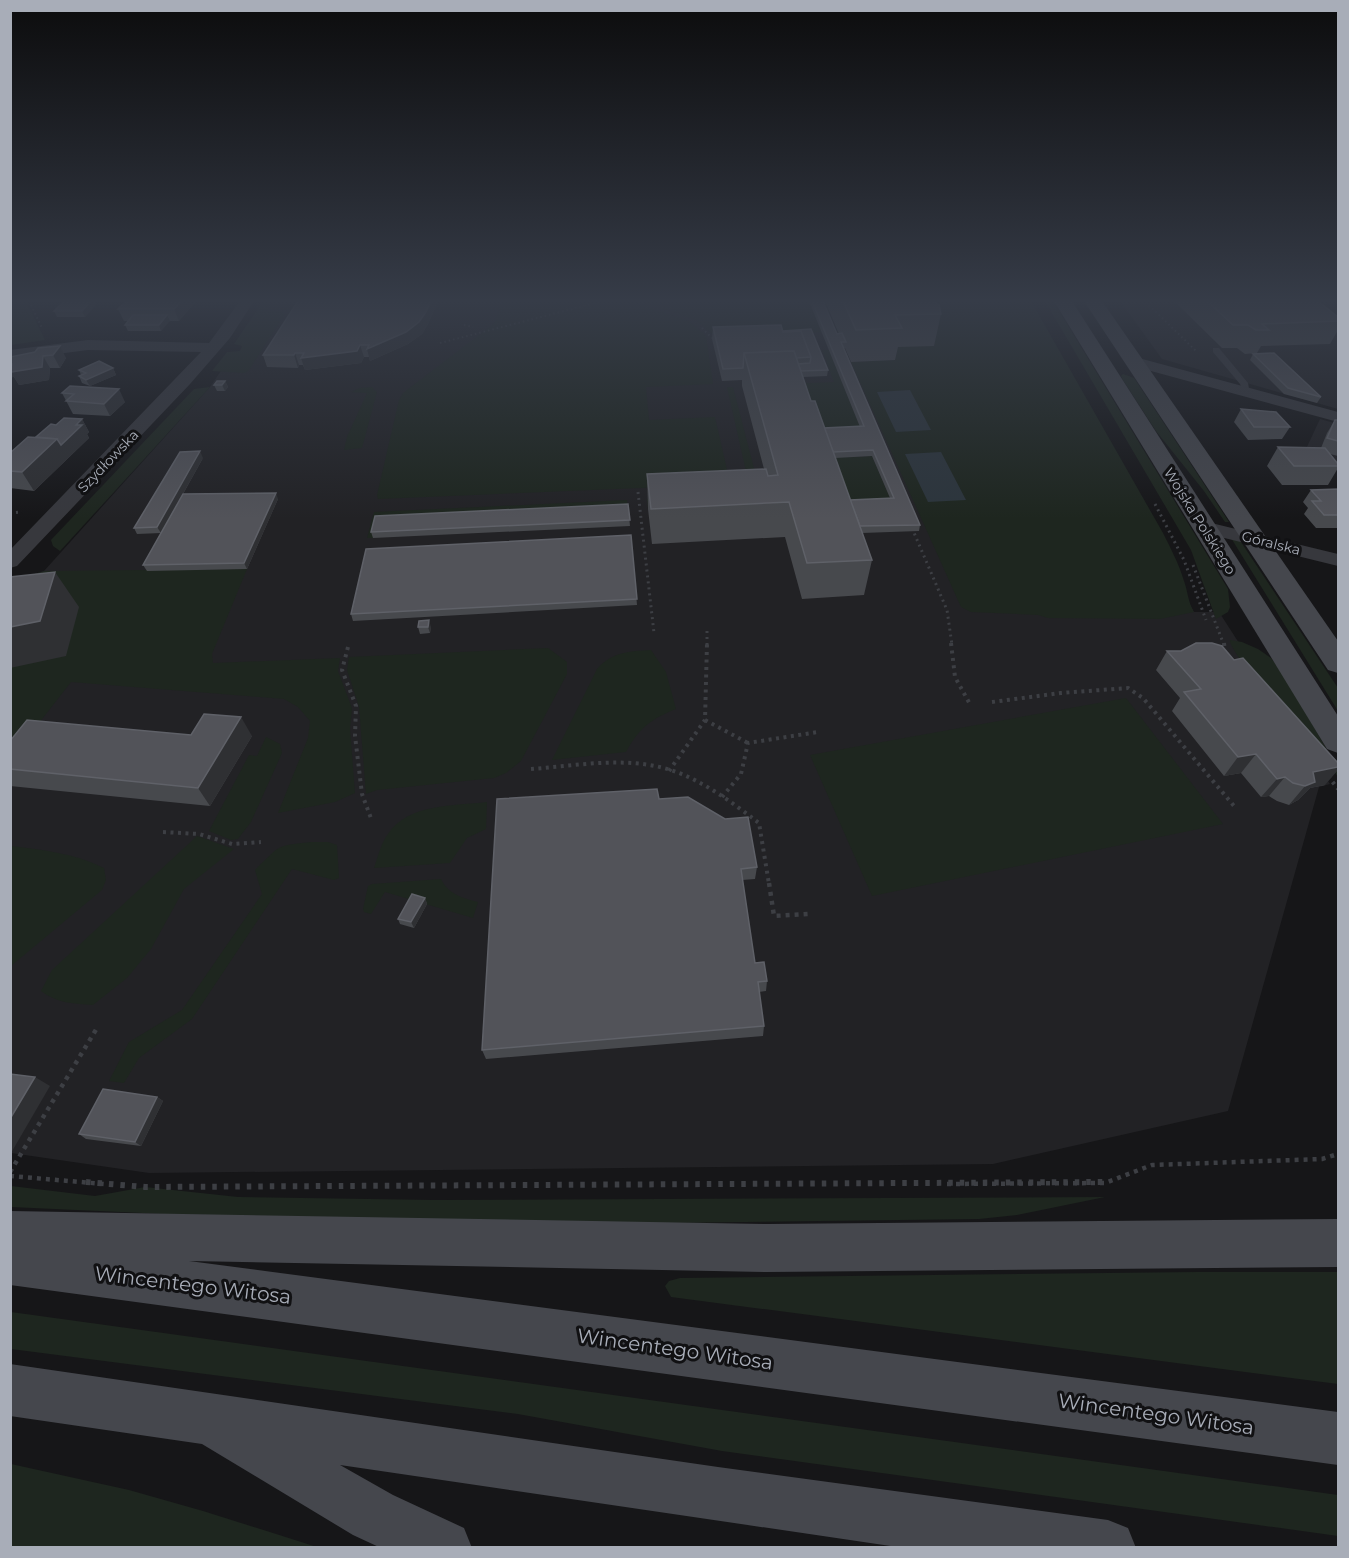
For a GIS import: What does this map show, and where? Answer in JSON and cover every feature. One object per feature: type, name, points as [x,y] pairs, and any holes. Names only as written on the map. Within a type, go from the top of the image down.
[{"type":"main road","name":"Wojska Polskiego","points":[[1142,374],[1338,663]]},
{"type":"main road","name":"Wojska Polskiego","points":[[1109,376],[1338,741]]},
{"type":"main road","points":[[10,1234],[768,1248],[1338,1243]]},
{"type":"main road","name":"Wincentego Witosa","points":[[10,1261],[1338,1439]]},
{"type":"main road","points":[[10,1389],[718,1494],[1108,1548]]},
{"type":"main road","points":[[207,1418],[374,1515],[444,1548]]},
{"type":"street","name":"Szydłowska","points":[[10,562],[189,374]]},
{"type":"street","points":[[1158,374],[1247,392],[1338,417]]},
{"type":"street","name":"Góralska","points":[[1203,527],[1338,560]]},
{"type":"lane","points":[[1238,374],[1247,392]]},
{"type":"path","points":[[638,492],[654,633]]},
{"type":"path","points":[[910,523],[947,610],[951,623],[950,634],[957,684],[971,706]]},
{"type":"path","points":[[669,771],[705,720],[707,630]]},
{"type":"path","points":[[348,648],[342,670],[356,706],[355,736],[362,794],[372,820]]},
{"type":"path","points":[[992,702],[1061,693],[1128,688],[1143,698],[1234,806]]},
{"type":"path","points":[[705,720],[748,743],[818,732]]},
{"type":"path","points":[[722,797],[741,774],[748,743]]},
{"type":"path","points":[[531,769],[644,764],[669,771],[710,789],[759,823],[774,916],[809,915]]},
{"type":"path","points":[[1322,770],[1338,789]]},
{"type":"path","points":[[163,832],[199,834],[232,844],[261,842]]},
{"type":"path","points":[[97,1028],[10,1174],[145,1187],[1105,1183],[1152,1165],[1322,1159],[1338,1154]]},
{"type":"shaded area","points":[[219,374],[1063,374],[1194,612],[1219,612],[1330,784],[1319,787],[1228,1111],[993,1164],[149,1173],[11,1153],[11,588],[19,579],[44,571],[210,387]]},
{"type":"shaded area","points":[[428,374],[711,374],[713,384],[646,387],[649,420],[715,417],[728,474],[713,485],[378,499],[377,495],[399,400],[403,393]]},
{"type":"shaded area","points":[[831,374],[839,374],[863,433],[810,435],[790,384],[834,382]]},
{"type":"shaded area","points":[[856,374],[1072,374],[1163,533],[1180,569],[1194,612],[1160,619],[1048,618],[1038,615],[971,612],[961,607]]},
{"type":"shaded area","points":[[1088,374],[1097,374],[1228,589],[1230,607],[1228,612],[1216,619],[1191,550]]},
{"type":"shaded area","points":[[1123,374],[1134,378],[1229,522],[1225,522],[1204,491],[1156,431],[1123,380],[1121,376]]},
{"type":"shaded area","points":[[1214,374],[1338,374],[1338,409]]},
{"type":"shaded area","points":[[210,387],[60,551],[53,546],[51,540],[194,389]]},
{"type":"shaded area","points":[[372,387],[377,392],[362,448],[344,450],[347,437],[367,393],[351,392],[360,388]]},
{"type":"shaded area","points":[[727,387],[733,387],[763,503],[648,509],[647,499],[722,495],[747,476]]},
{"type":"shaded area","points":[[910,390],[931,430],[896,432],[877,392]]},
{"type":"shaded area","points":[[1320,419],[1338,424],[1338,470],[1306,449]]},
{"type":"shaded area","points":[[941,452],[966,500],[928,502],[905,454]]},
{"type":"shaded area","points":[[872,456],[893,505],[835,508],[818,458]]},
{"type":"shaded area","points":[[627,500],[628,511],[377,522],[373,538],[367,538],[374,512]]},
{"type":"shaded area","points":[[1231,538],[1239,539],[1338,688],[1338,711]]},
{"type":"shaded area","points":[[247,569],[212,654],[213,663],[340,658],[338,671],[352,708],[350,729],[355,793],[335,802],[278,813],[308,738],[310,721],[298,707],[284,699],[71,682],[11,759],[10,669],[19,579],[44,571]]},
{"type":"shaded area","points":[[1230,640],[1258,649],[1271,658],[1284,675],[1338,769],[1338,777],[1263,690],[1232,647]]},
{"type":"shaded area","points":[[548,648],[567,662],[567,674],[521,761],[506,773],[494,778],[377,790],[366,794],[359,707],[347,670],[349,657]]},
{"type":"shaded area","points":[[651,650],[666,672],[676,709],[647,725],[626,752],[552,760],[597,669],[615,656]]},
{"type":"shaded area","points":[[1126,698],[1223,824],[872,896],[810,755]]},
{"type":"shaded area","points":[[266,737],[280,744],[282,753],[251,822],[238,839],[231,840],[209,831],[249,755],[257,756]]},
{"type":"shaded area","points":[[487,802],[486,829],[467,838],[450,863],[374,868],[386,838],[407,816],[433,808]]},
{"type":"shaded area","points":[[197,836],[234,849],[184,889],[151,949],[127,978],[93,1005],[59,1000],[41,991],[52,970]]},
{"type":"shaded area","points":[[311,842],[328,842],[337,845],[339,878],[334,880],[292,869],[192,1019],[139,1058],[124,1083],[109,1081],[129,1042],[182,1010],[262,894],[255,870],[279,848]]},
{"type":"shaded area","points":[[11,846],[58,853],[93,863],[104,868],[106,880],[102,890],[11,966]]},
{"type":"shaded area","points":[[441,879],[452,892],[478,902],[473,918],[385,892],[371,914],[364,912],[368,886],[372,884]]},
{"type":"shaded area","points":[[11,1186],[95,1196],[145,1187],[238,1197],[434,1200],[1105,1197],[1017,1215],[979,1219],[593,1224],[164,1214],[11,1207]]},
{"type":"shaded area","points":[[1338,1272],[1338,1384],[671,1297],[665,1286],[669,1281],[680,1278]]},
{"type":"shaded area","points":[[11,1312],[1338,1495],[1338,1536],[722,1451],[518,1414],[11,1349]]},
{"type":"shaded area","points":[[11,1464],[129,1490],[317,1547],[11,1547]]},
{"type":"building","points":[[84,374],[100,374],[86,380],[79,376]]},
{"type":"building","points":[[750,374],[802,374],[811,401],[815,401],[872,560],[807,563],[789,502],[651,509],[647,474],[766,469],[768,476],[778,475]]},
{"type":"building","points":[[842,374],[855,374],[920,525],[860,526],[850,500],[894,498],[873,450],[833,452],[824,428],[864,426]]},
{"type":"building","points":[[1273,374],[1296,374],[1321,397],[1288,388]]},
{"type":"building","points":[[217,381],[225,381],[222,385],[214,385]]},
{"type":"building","points":[[70,386],[119,389],[104,404],[66,401],[74,394],[62,393]]},
{"type":"building","points":[[1241,409],[1276,412],[1290,427],[1254,427]]},
{"type":"building","points":[[64,418],[82,419],[76,425],[82,425],[61,445],[57,439],[36,437],[51,424],[56,425]]},
{"type":"building","points":[[1335,420],[1338,420],[1338,441],[1327,438]]},
{"type":"building","points":[[28,437],[57,439],[22,472],[10,471],[10,453]]},
{"type":"building","points":[[1278,447],[1325,448],[1338,466],[1294,466]]},
{"type":"building","points":[[200,451],[157,527],[134,528],[180,452]]},
{"type":"building","points":[[1338,489],[1338,515],[1324,515],[1312,501],[1321,501],[1311,490]]},
{"type":"building","points":[[276,493],[244,563],[143,565],[183,494]]},
{"type":"building","points":[[628,504],[630,520],[371,532],[375,516]]},
{"type":"building","points":[[631,535],[637,599],[351,614],[366,549]]},
{"type":"building","points":[[55,572],[40,621],[10,627],[10,577]]},
{"type":"building","points":[[429,620],[428,627],[418,627],[419,621]]},
{"type":"building","points":[[1196,643],[1212,643],[1222,646],[1234,660],[1243,658],[1338,763],[1338,767],[1313,772],[1315,782],[1305,786],[1293,783],[1285,777],[1277,779],[1256,754],[1238,757],[1184,692],[1201,689],[1167,651],[1181,651]]},
{"type":"building","points":[[204,714],[241,717],[198,788],[10,769],[10,741],[27,720],[191,735]]},
{"type":"building","points":[[657,789],[659,799],[688,797],[725,819],[748,817],[757,867],[741,869],[755,963],[764,962],[767,981],[758,982],[764,1026],[482,1050],[497,799]]},
{"type":"building","points":[[412,894],[425,898],[411,922],[398,919]]},
{"type":"building","points":[[10,1074],[35,1077],[10,1119]]},
{"type":"building","points":[[103,1089],[157,1097],[135,1142],[79,1134]]}]
